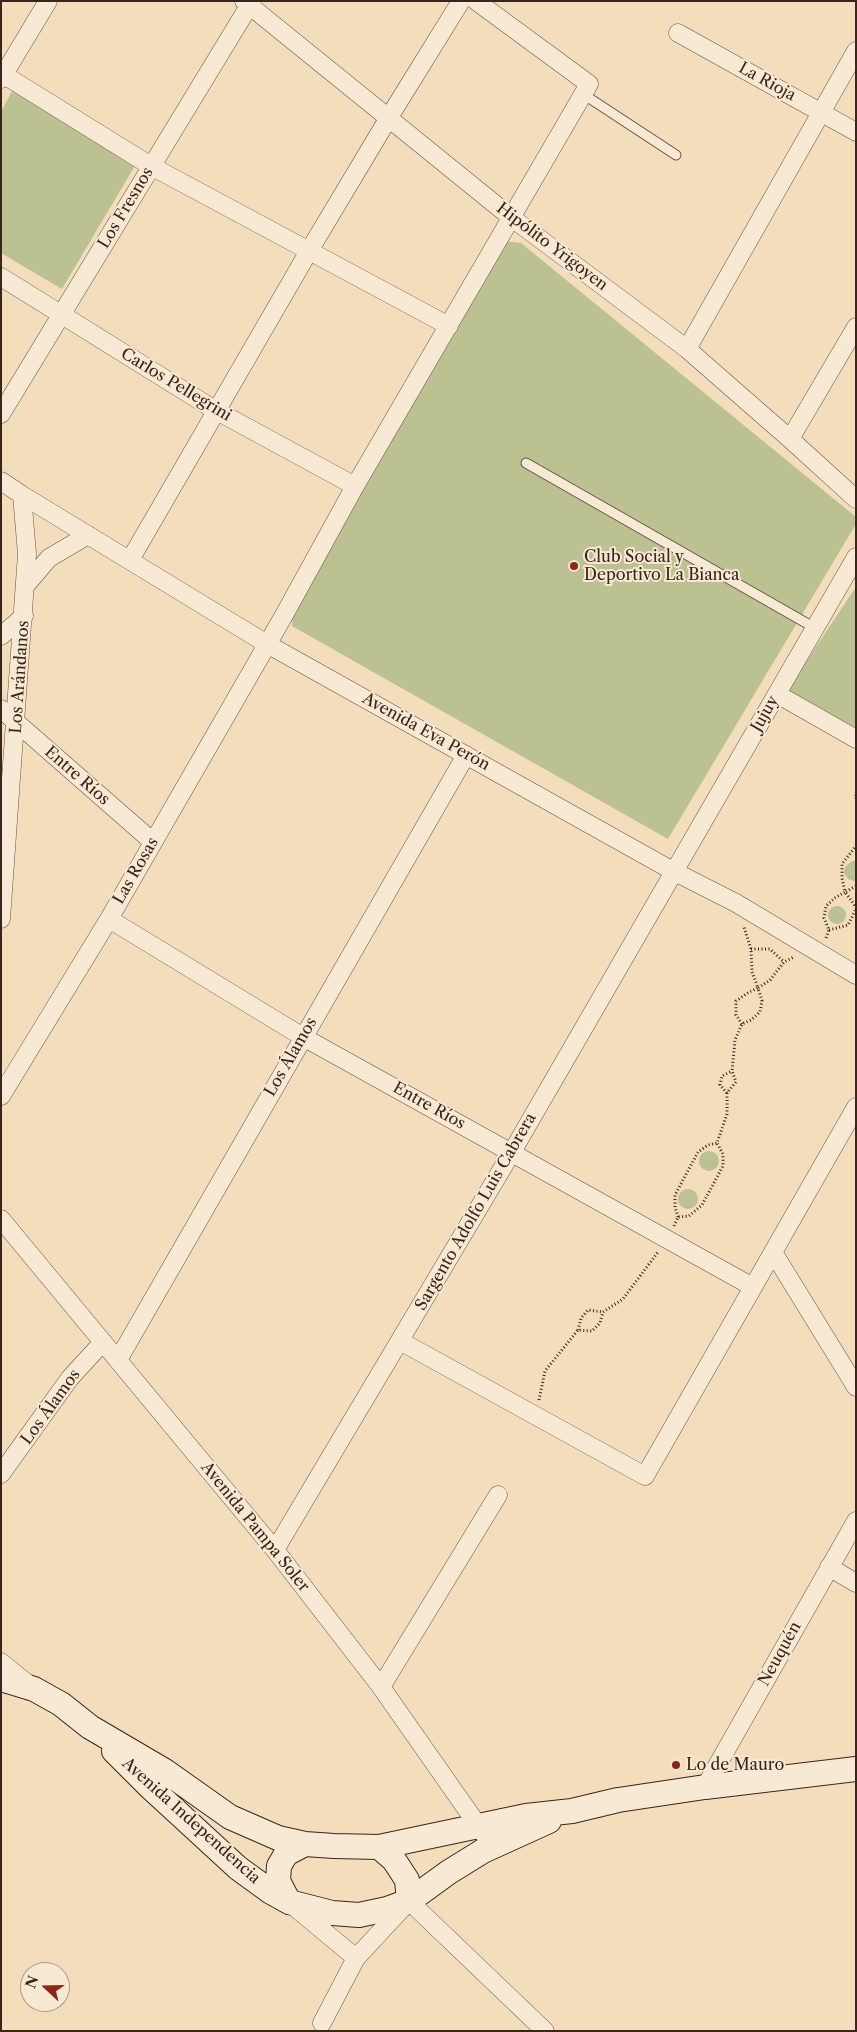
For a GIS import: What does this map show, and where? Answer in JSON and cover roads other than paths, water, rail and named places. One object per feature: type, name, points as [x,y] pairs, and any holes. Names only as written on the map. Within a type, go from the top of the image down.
[{"type":"main road","name":"Avenida Independencia","points":[[1,1679],[34,1689],[61,1704],[90,1727],[151,1788],[238,1868],[271,1892],[289,1902],[332,1913],[359,1915],[386,1909],[409,1901],[449,1872],[493,1847],[572,1811]]},
{"type":"main road","name":"Avenida Independencia","points":[[90,1727],[165,1771],[230,1817],[278,1838],[305,1844],[334,1846],[379,1847],[526,1816],[572,1811],[618,1800],[705,1787],[856,1769]]},
{"type":"main road","points":[[289,1902],[278,1881],[279,1866],[286,1854],[305,1844]]},
{"type":"main road","points":[[379,1847],[394,1860],[406,1880],[409,1901]]},
{"type":"street","points":[[48,1],[2,76],[151,166],[448,326]]},
{"type":"street","points":[[130,560],[215,410],[309,251],[461,1]]},
{"type":"street","points":[[476,1],[586,89]]},
{"type":"street","name":"Hipólito Yrigoyen","points":[[248,3],[388,119],[512,218],[687,349],[856,499]]},
{"type":"street","name":"Los Fresnos","points":[[1,414],[248,3]]},
{"type":"street","name":"La Rioja","points":[[678,32],[856,132]]},
{"type":"street","points":[[687,349],[856,51]]},
{"type":"street","name":"Las Rosas","points":[[1,1096],[109,919],[267,644],[355,486],[586,89]]},
{"type":"street","name":"Carlos Pellegrini","points":[[1,277],[215,410],[355,486]]},
{"type":"street","points":[[790,439],[856,327]]},
{"type":"street","name":"Avenida Eva Perón","points":[[1,480],[22,495],[267,644],[736,903],[856,975]]},
{"type":"street","name":"Los Arándanos","points":[[1,919],[26,585],[27,554],[22,495]]},
{"type":"street","points":[[26,585],[49,558],[88,535]]},
{"type":"street","name":"Jujuy","points":[[674,870],[856,557]]},
{"type":"street","points":[[1,636],[24,616]]},
{"type":"street","points":[[777,694],[856,739]]},
{"type":"street","name":"Entre Ríos","points":[[1,709],[153,842]]},
{"type":"street","name":"Los Álamos","points":[[118,1360],[466,755]]},
{"type":"street","name":"Sargento Adolfo Luis Cabrera","points":[[275,1550],[512,1152],[674,870]]},
{"type":"street","name":"Entre Ríos","points":[[109,919],[303,1037],[753,1287]]},
{"type":"street","points":[[400,1341],[645,1476],[856,1107]]},
{"type":"street","name":"Avenida Pampa Soler","points":[[1,1220],[275,1550],[381,1687],[493,1847]]},
{"type":"street","points":[[773,1252],[856,1387]]},
{"type":"street","name":"Los Álamos","points":[[1,1474],[70,1378],[103,1342]]},
{"type":"street","points":[[381,1687],[498,1495]]},
{"type":"street","name":"Neuquén","points":[[705,1787],[856,1521]]},
{"type":"street","points":[[829,1567],[856,1583]]},
{"type":"street","points":[[1,1662],[34,1689]]},
{"type":"street","points":[[322,2023],[356,1958],[409,1901],[538,2028]]},
{"type":"street","points":[[289,1902],[356,1958]]},
{"type":"lane","points":[[586,89],[676,155]]},
{"type":"lane","points":[[526,463],[815,628]]},
{"type":"place","name":"Club Social y Deportivo La Bianca","points":[[574,566]]},
{"type":"place","name":"Lo de Mauro","points":[[676,1765]]}]
